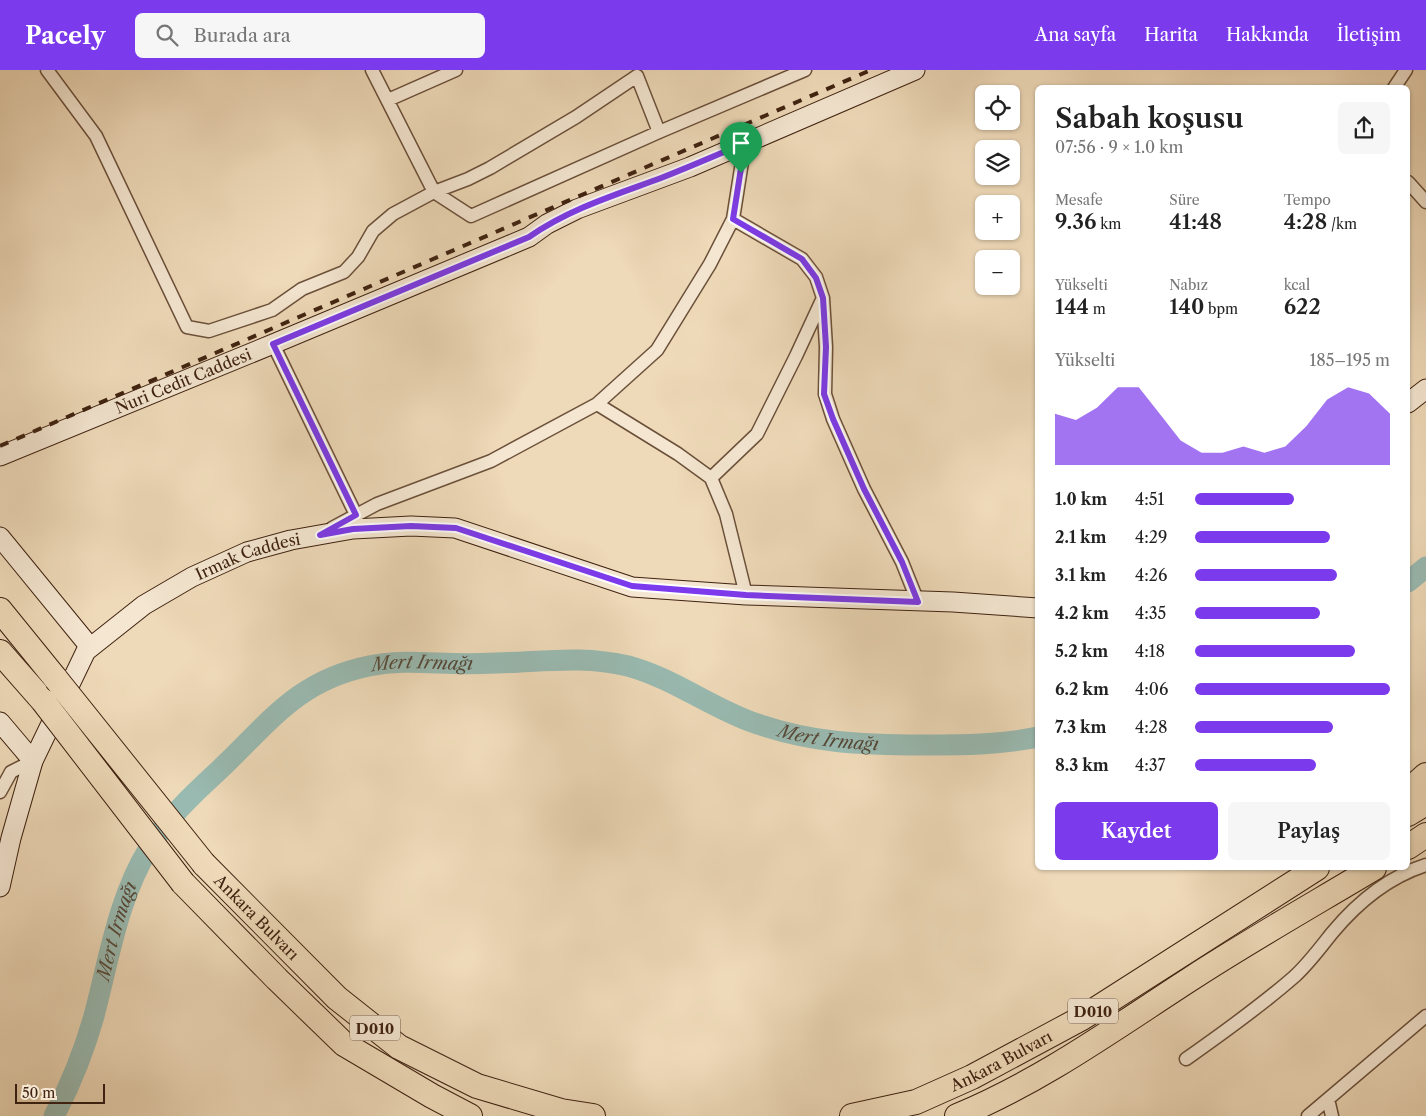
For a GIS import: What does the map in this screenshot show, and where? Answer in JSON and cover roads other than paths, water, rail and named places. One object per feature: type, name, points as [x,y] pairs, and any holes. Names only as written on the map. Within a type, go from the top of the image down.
[{"type":"highway","name":"Ankara Bulvarı","points":[[0,610],[204,864],[337,998],[399,1047],[477,1086],[561,1111],[593,1116]]},
{"type":"highway","name":"Ankara Bulvarı","points":[[0,652],[43,701],[183,882],[277,979],[344,1044],[470,1116]]},
{"type":"highway","points":[[1410,789],[1426,775]]},
{"type":"highway","points":[[1410,813],[1426,803]]},
{"type":"highway","points":[[1410,846],[1426,835]]},
{"type":"highway","points":[[1410,851],[1426,846]]},
{"type":"highway","name":"Ankara Bulvarı","points":[[852,1116],[916,1102],[972,1077],[1074,1023],[1314,870]]},
{"type":"highway","name":"Ankara Bulvarı","points":[[957,1116],[1056,1067],[1195,976],[1371,870]]},
{"type":"street","points":[[47,70],[96,136],[188,327],[209,331],[272,310],[302,289],[344,272],[358,257],[373,231],[393,214],[434,192],[490,168],[576,117],[635,73],[659,132]]},
{"type":"street","points":[[372,70],[434,192],[471,216],[659,132],[805,70]]},
{"type":"street","points":[[388,100],[456,70]]},
{"type":"street","name":"Nuri Cedit Caddesi","points":[[0,456],[529,237],[547,224],[577,208],[690,167],[915,70]]},
{"type":"street","points":[[1396,85],[1406,70]]},
{"type":"street","points":[[320,535],[377,504],[491,461],[597,404],[657,350],[710,264],[733,219],[745,143]]},
{"type":"street","points":[[1410,184],[1426,202]]},
{"type":"street","points":[[733,219],[802,259],[816,278],[823,298],[826,347],[824,394],[864,489],[902,562],[918,602]]},
{"type":"street","points":[[711,478],[757,434],[823,298]]},
{"type":"street","points":[[273,344],[356,515]]},
{"type":"street","points":[[1410,401],[1426,389]]},
{"type":"street","points":[[597,404],[678,454],[711,478],[726,514],[746,595]]},
{"type":"street","name":"Irmak Caddesi","points":[[0,887],[11,838],[33,762],[86,651],[144,605],[192,577],[247,552],[291,540],[353,529],[411,526],[456,528],[632,586],[746,595],[953,602],[1035,608]]},
{"type":"street","points":[[0,538],[90,648]]},
{"type":"street","points":[[0,722],[33,762],[11,772],[0,792]]},
{"type":"street","points":[[1186,1058],[1295,976],[1313,958],[1351,911],[1374,891],[1393,879],[1426,865]]},
{"type":"street","points":[[1308,1116],[1426,1016]]},
{"type":"street","points":[[1328,1099],[1332,1116]]},
{"type":"waterway","name":"Mert Irmağı","points":[[1410,580],[1426,567]]},
{"type":"waterway","name":"Mert Irmağı","points":[[54,1116],[86,1042],[129,887],[149,848],[172,817],[189,799],[284,707],[321,682],[343,673],[378,664],[413,662],[475,664],[562,660],[594,661],[628,666],[644,671],[675,684],[749,721],[814,738],[857,743],[967,745],[1035,738]]},
{"type":"railway","points":[[0,446],[871,70]]}]
